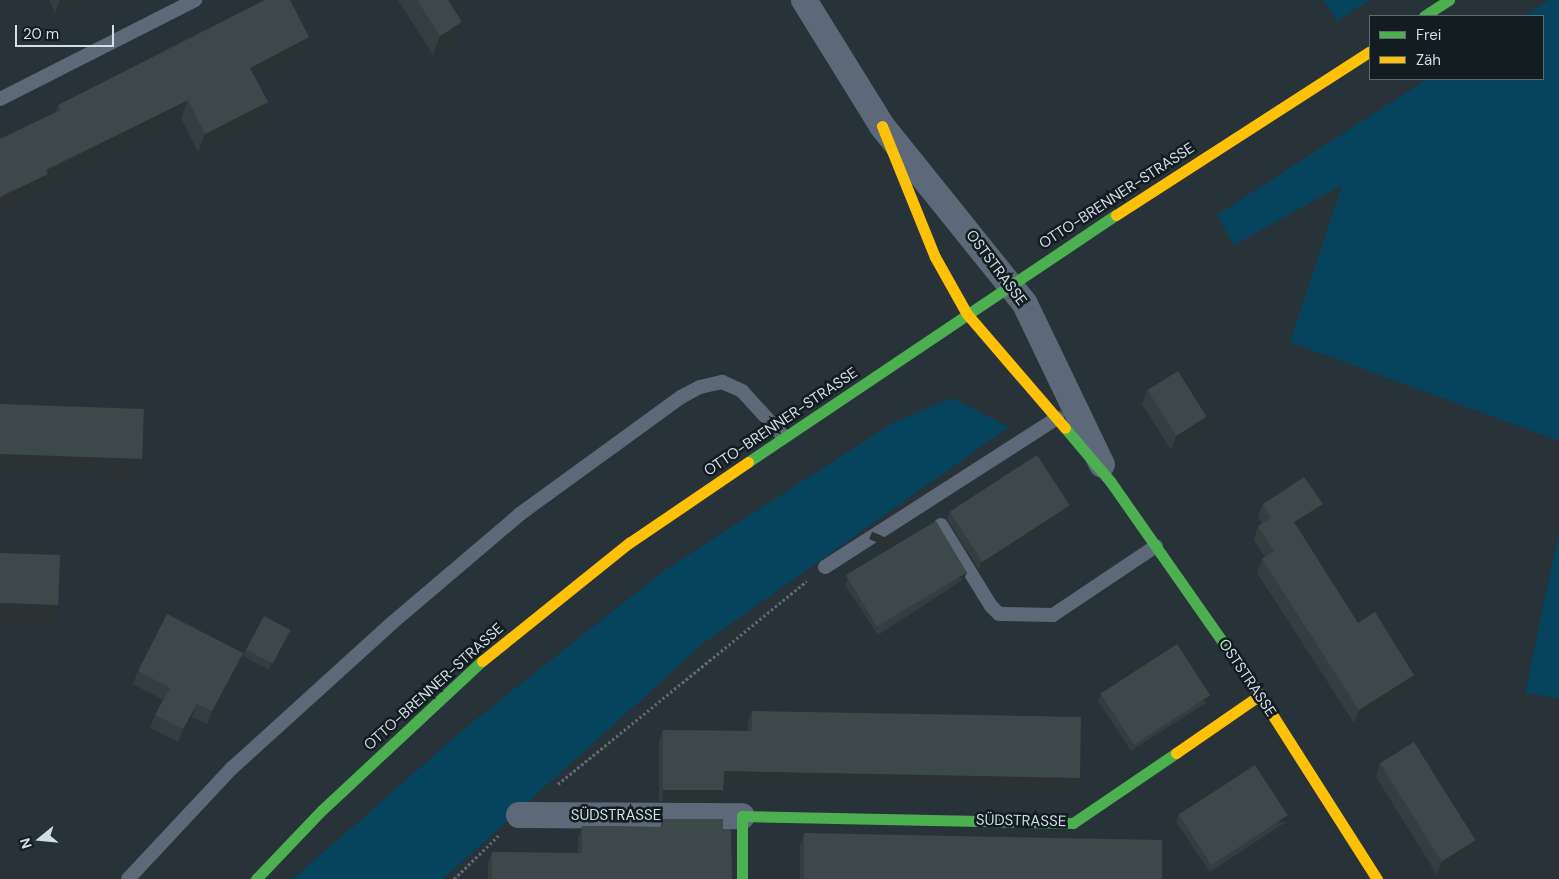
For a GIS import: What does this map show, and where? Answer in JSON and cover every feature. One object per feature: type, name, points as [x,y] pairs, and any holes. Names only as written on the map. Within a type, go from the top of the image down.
[{"type":"street","name":"OSTSTRASSE","points":[[804,0],[882,126],[1010,283],[1024,304],[1110,481]]},
{"type":"street","points":[[1426,15],[1449,0]]},
{"type":"street","name":"OTTO-BRENNER-STRASSE","points":[[256,879],[322,810],[473,668],[630,543],[1010,283],[1369,52]]},
{"type":"street","name":"OSTSTRASSE","points":[[882,126],[935,257],[967,314],[1110,481],[1260,695],[1378,879]]},
{"type":"street","name":"SÜDSTRASSE","points":[[519,816],[742,816],[1073,823],[1260,695]]},
{"type":"street","points":[[742,816],[742,879]]},
{"type":"lane","points":[[0,99],[195,0]]},
{"type":"lane","points":[[128,879],[231,769],[392,623],[520,514],[681,398],[700,387],[722,382],[742,391],[784,437]]},
{"type":"lane","points":[[825,567],[1057,418]]},
{"type":"lane","points":[[941,525],[991,606],[999,614],[1053,615],[1156,546]]},
{"type":"path","points":[[454,879],[519,816],[825,567]]},
{"type":"shaded area","points":[[1323,0],[1370,0],[1337,21]]},
{"type":"shaded area","points":[[1549,0],[1559,0],[1559,441],[1290,342],[1342,185],[1234,245],[1217,215],[1425,80],[1544,80],[1544,15],[1526,15]]},
{"type":"shaded area","points":[[951,398],[1009,427],[705,642],[443,879],[293,879],[470,724],[665,570],[891,424]]},
{"type":"shaded area","points":[[1559,531],[1559,698],[1525,693]]},
{"type":"building","points":[[265,0],[290,0],[309,37],[250,68],[268,102],[205,134],[188,100],[46,170],[48,174],[0,197],[0,139],[61,110],[58,105]]},
{"type":"building","points":[[417,0],[448,0],[462,22],[440,36]]},
{"type":"building","points":[[1178,371],[1207,417],[1176,436],[1147,390]]},
{"type":"building","points":[[0,404],[144,409],[142,459],[0,454]]},
{"type":"building","points":[[1037,455],[1070,505],[982,562],[950,512]]},
{"type":"building","points":[[1304,477],[1323,504],[1294,522],[1358,623],[1375,612],[1414,675],[1359,710],[1262,559],[1274,551],[1258,526],[1271,518],[1263,504]]},
{"type":"building","points":[[936,521],[967,572],[877,627],[846,575]]},
{"type":"building","points":[[0,553],[60,555],[58,605],[0,603]]},
{"type":"building","points":[[167,614],[243,653],[212,711],[197,704],[183,729],[155,715],[170,688],[138,671]]},
{"type":"building","points":[[264,616],[290,630],[273,664],[246,650]]},
{"type":"building","points":[[1177,644],[1210,695],[1134,745],[1101,694]]},
{"type":"building","points":[[752,711],[1081,717],[1080,778],[724,771],[723,790],[663,790],[663,730],[752,731]]},
{"type":"building","points":[[1414,742],[1475,840],[1442,862],[1380,763]]},
{"type":"building","points":[[1255,765],[1288,815],[1211,865],[1179,815]]},
{"type":"building","points":[[663,819],[723,819],[723,829],[731,829],[732,879],[492,879],[492,852],[582,853],[582,826],[662,827]]},
{"type":"building","points":[[804,833],[1162,840],[1162,879],[804,879]]},
{"type":"traffic: fast","points":[[1426,15],[1449,0]]},
{"type":"traffic: fast","points":[[748,462],[1116,215]]},
{"type":"traffic: fast","points":[[1065,428],[1110,481],[1261,697]]},
{"type":"traffic: fast","points":[[256,879],[322,810],[482,661]]},
{"type":"traffic: fast","points":[[742,879],[742,816],[1073,823],[1176,753]]},
{"type":"traffic: slow","points":[[1116,215],[1369,52]]},
{"type":"traffic: slow","points":[[882,126],[935,257],[967,314],[1065,428]]},
{"type":"traffic: slow","points":[[482,661],[629,543],[748,462]]},
{"type":"traffic: slow","points":[[1176,753],[1260,695]]},
{"type":"traffic: slow","points":[[1261,697],[1377,879]]}]
